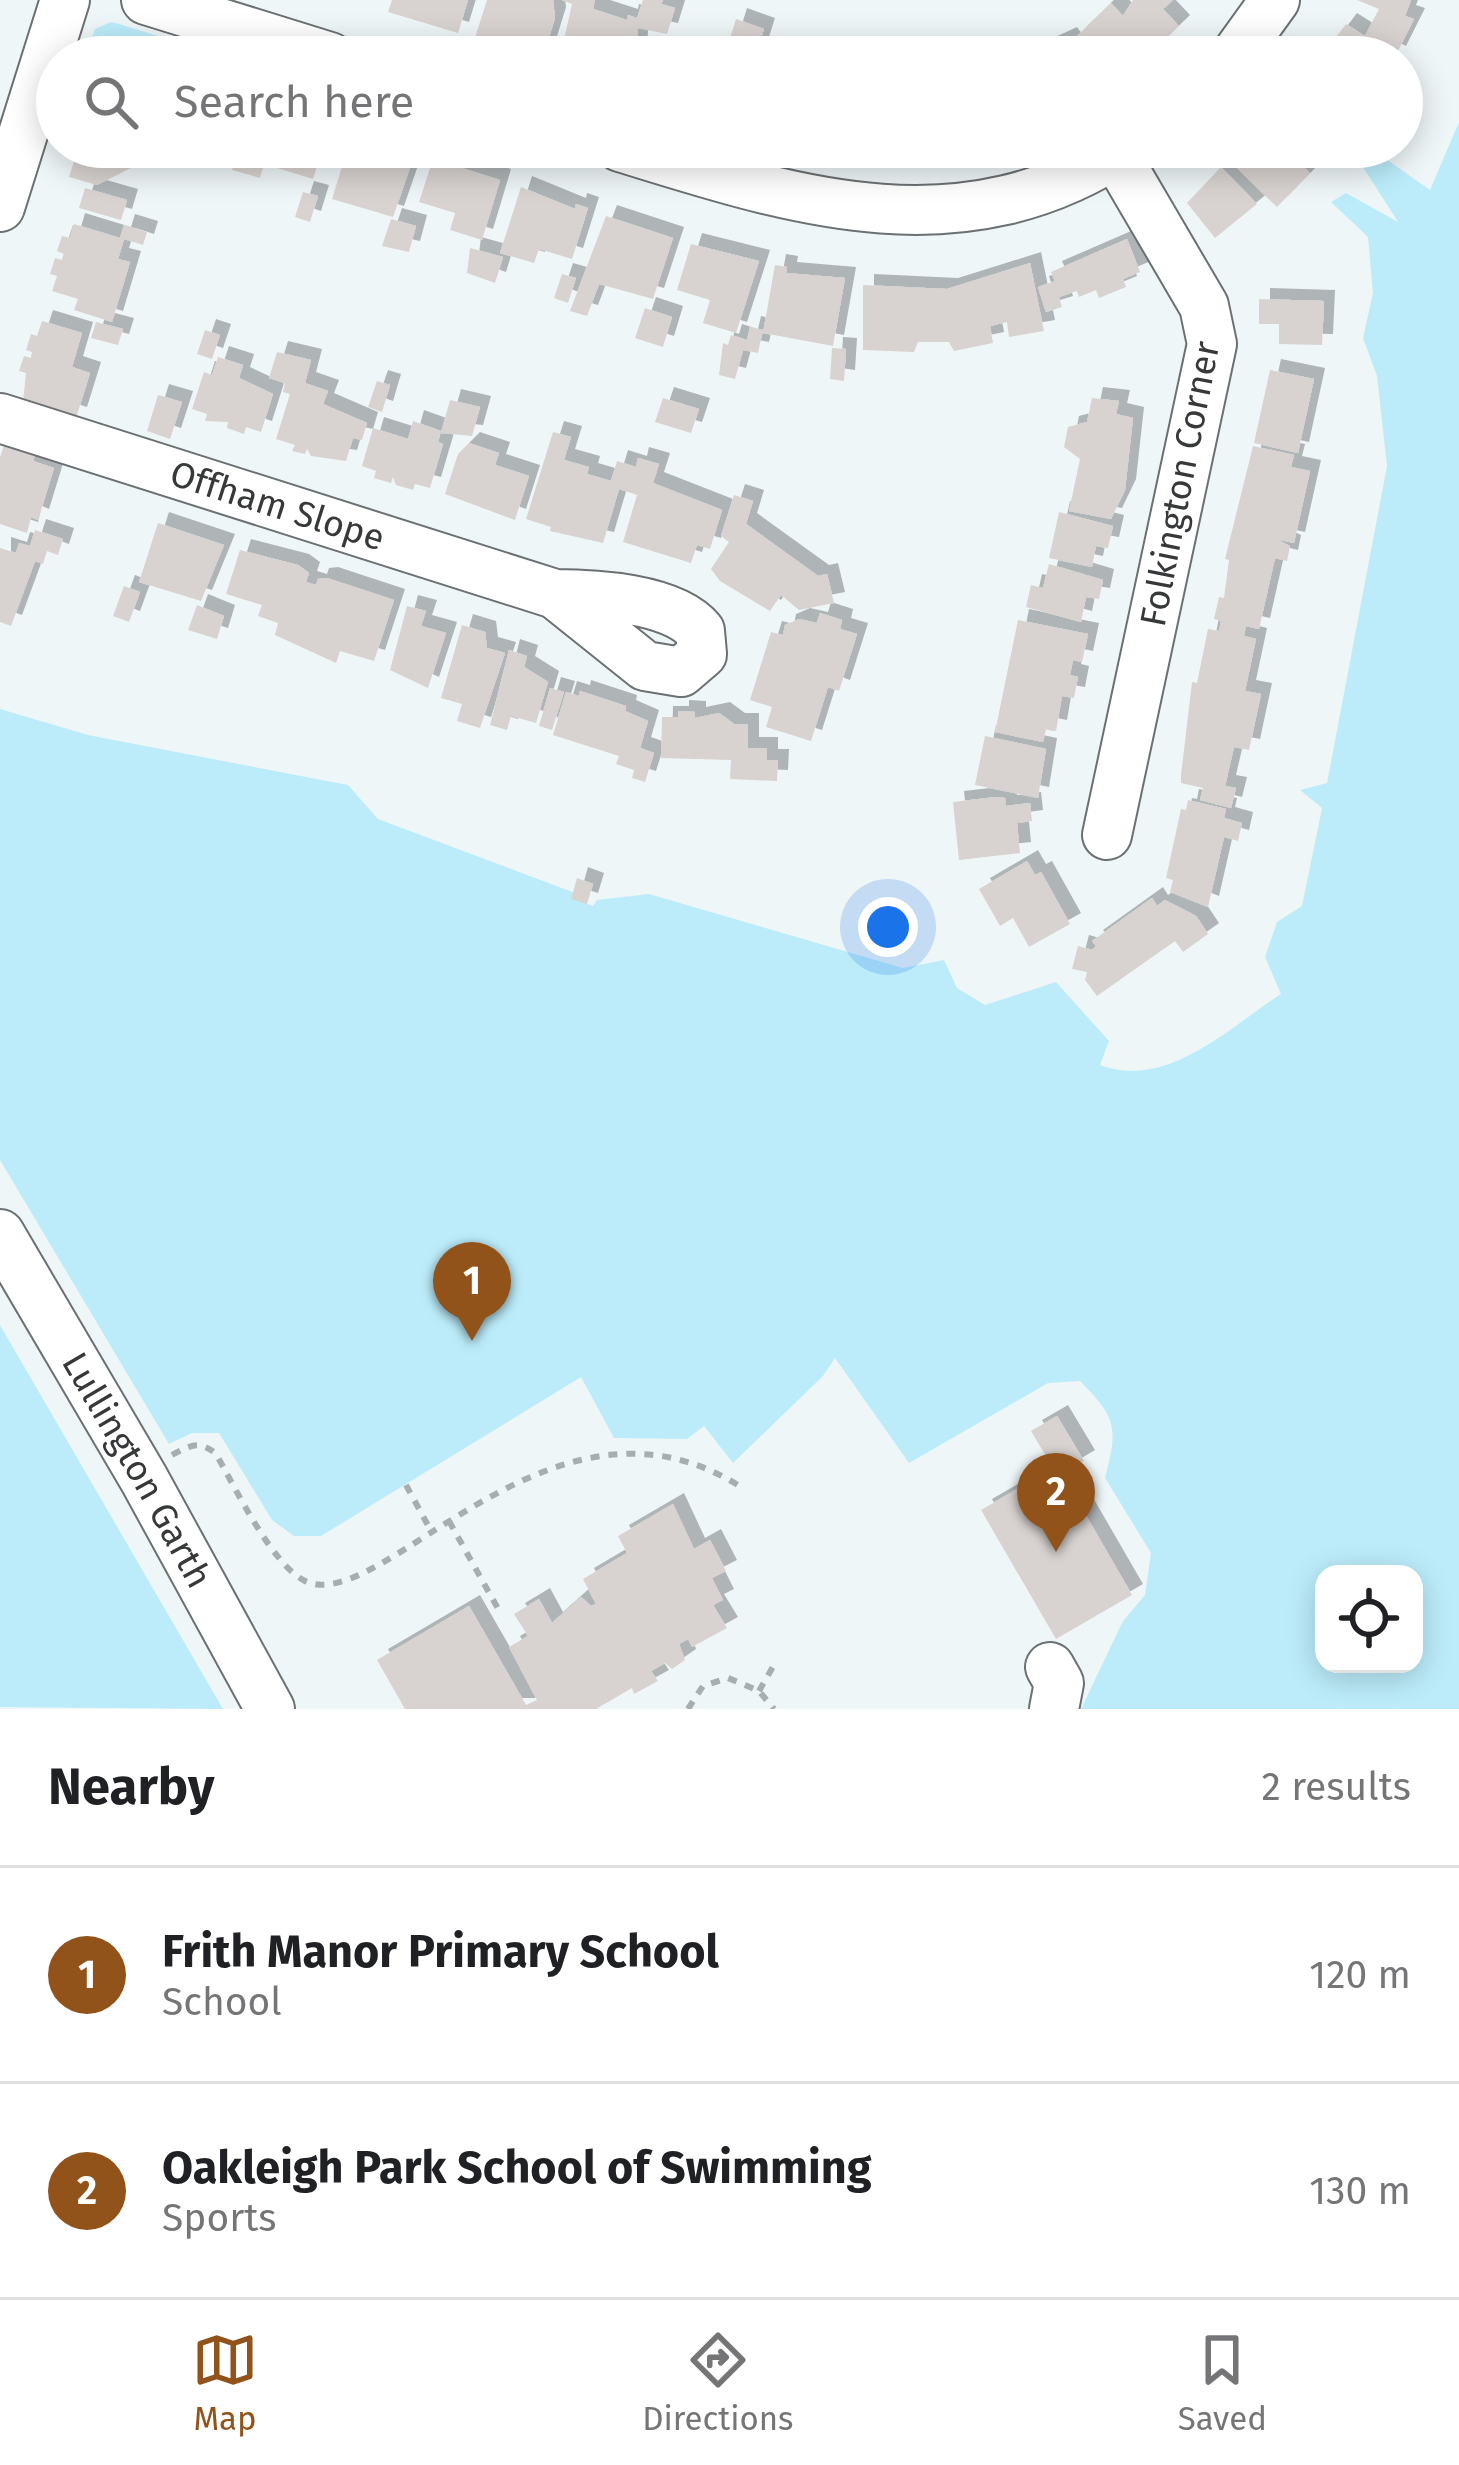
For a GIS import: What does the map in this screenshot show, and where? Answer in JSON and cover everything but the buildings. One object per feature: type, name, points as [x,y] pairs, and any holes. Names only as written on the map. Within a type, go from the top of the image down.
[{"type":"street","points":[[54,36],[65,0]]},
{"type":"street","points":[[146,0],[262,36]]},
{"type":"street","points":[[1249,36],[1275,0]]},
{"type":"street","points":[[0,207],[36,92]]},
{"type":"street","points":[[688,168],[785,198],[910,210],[982,205],[1040,190],[1085,168]]},
{"type":"street","name":"Folkington Corner","points":[[1106,835],[1212,344],[1204,306],[1129,168]]},
{"type":"street","name":"Offham Slope","points":[[0,418],[555,594]]},
{"type":"street","name":"Lullington Garth","points":[[0,1234],[144,1479],[270,1709]]},
{"type":"path","points":[[144,1479],[172,1464],[169,1456],[174,1453],[193,1444],[206,1445],[290,1572],[310,1584],[346,1581],[527,1476],[616,1453],[680,1456],[744,1489]]},
{"type":"path","points":[[406,1485],[431,1530]]},
{"type":"path","points":[[449,1521],[501,1614]]},
{"type":"path","points":[[759,1691],[774,1665]]},
{"type":"path","points":[[688,1709],[703,1686],[717,1680],[742,1681],[759,1691],[773,1709]]},
{"type":"shaded area","points":[[111,22],[157,36],[92,36],[95,29]]},
{"type":"shaded area","points":[[1459,122],[1459,1709],[1081,1709],[1123,1621],[1145,1595],[1151,1553],[1105,1478],[1111,1425],[1080,1381],[1048,1383],[909,1463],[835,1358],[823,1376],[733,1463],[704,1426],[687,1439],[614,1438],[581,1377],[321,1536],[294,1536],[272,1520],[219,1433],[192,1433],[169,1444],[0,1160],[0,709],[88,735],[348,785],[378,819],[575,893],[573,899],[593,906],[597,900],[649,894],[903,968],[944,960],[957,988],[985,1005],[1056,982],[1109,1041],[1100,1065],[1125,1071],[1172,1063],[1281,994],[1265,957],[1277,922],[1302,906],[1322,808],[1300,790],[1327,783],[1387,466],[1377,376],[1363,338],[1373,293],[1368,237],[1331,202],[1346,193],[1398,222],[1364,168],[1399,168],[1430,190]]},
{"type":"shaded area","points":[[0,1325],[223,1709],[0,1707]]},
{"type":"place","name":"Frith Manor Primary School","points":[[472,1341]]},
{"type":"place","name":"Oakleigh Park School of Swimming","points":[[1056,1552]]}]
